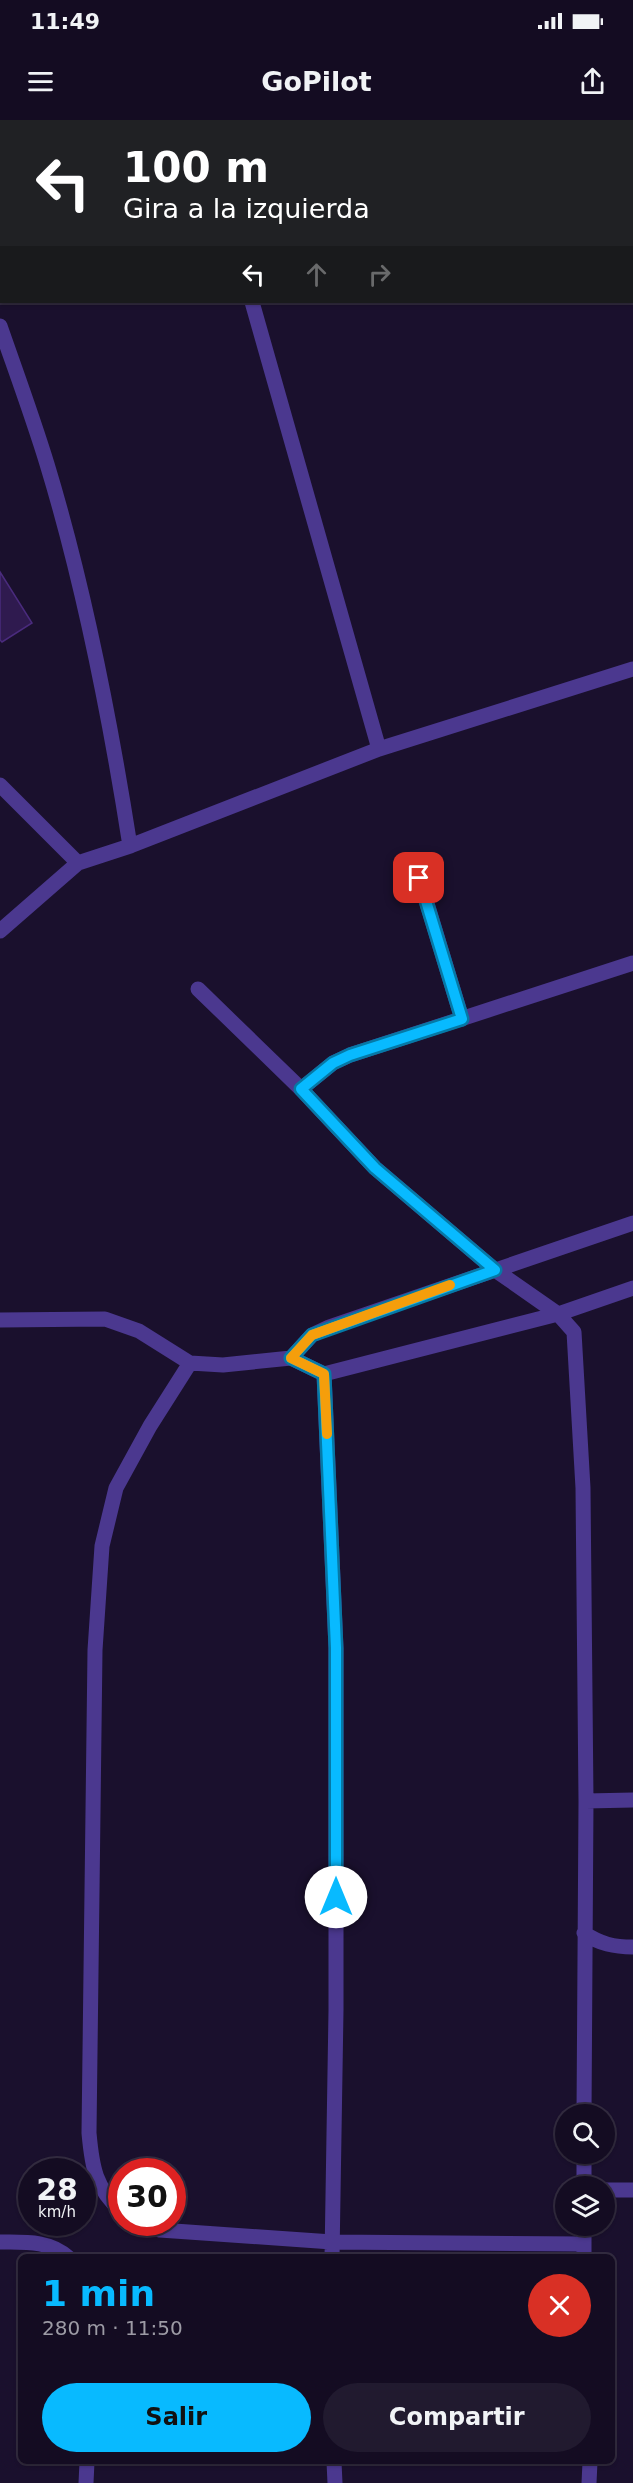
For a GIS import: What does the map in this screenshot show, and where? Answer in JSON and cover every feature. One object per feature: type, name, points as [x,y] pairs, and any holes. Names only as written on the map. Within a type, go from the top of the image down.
[{"type":"street","points":[[252,303],[379,749]]},
{"type":"street","points":[[0,326],[47,464],[79,586],[116,757],[130,846]]},
{"type":"street","points":[[0,931],[78,863],[130,846],[379,749],[633,669]]},
{"type":"street","points":[[0,785],[78,863]]},
{"type":"street","points":[[419,878],[462,1019]]},
{"type":"street","points":[[301,1089],[333,1063],[350,1055],[633,963]]},
{"type":"street","points":[[198,989],[301,1089],[375,1168],[495,1270],[558,1314],[574,1332],[583,1488],[586,1801],[584,2104]]},
{"type":"street","points":[[291,1358],[312,1335],[633,1223]]},
{"type":"street","points":[[0,1320],[105,1319],[138,1331],[190,1363],[223,1365],[291,1358],[324,1374],[558,1314],[633,1288]]},
{"type":"street","points":[[108,2200],[92,2168],[88,2133],[95,1650],[102,1546],[116,1488],[150,1426],[190,1363]]},
{"type":"street","points":[[324,1374],[336,1648],[336,2010],[332,2254]]},
{"type":"street","points":[[586,1801],[633,1800]]},
{"type":"street","points":[[584,1933],[609,1946],[633,1947]]},
{"type":"street","points":[[615,2190],[633,2190]]},
{"type":"street","points":[[186,2232],[332,2242],[583,2251],[584,2236]]},
{"type":"street","points":[[0,2242],[42,2243],[65,2254]]},
{"type":"street","points":[[86,2483],[87,2464]]},
{"type":"street","points":[[334,2464],[335,2483]]},
{"type":"street","points":[[589,2483],[590,2464]]},
{"type":"building","points":[[0,572],[32,623],[2,642],[0,640]]},
{"type":"slow traffic","points":[[327,1434],[324,1374],[291,1358],[312,1335],[450,1285]]},
{"type":"route","points":[[336,1897],[336,1648],[324,1374],[291,1358],[312,1335],[495,1270],[375,1168],[301,1089],[333,1063],[350,1055],[462,1019],[419,878]]}]
